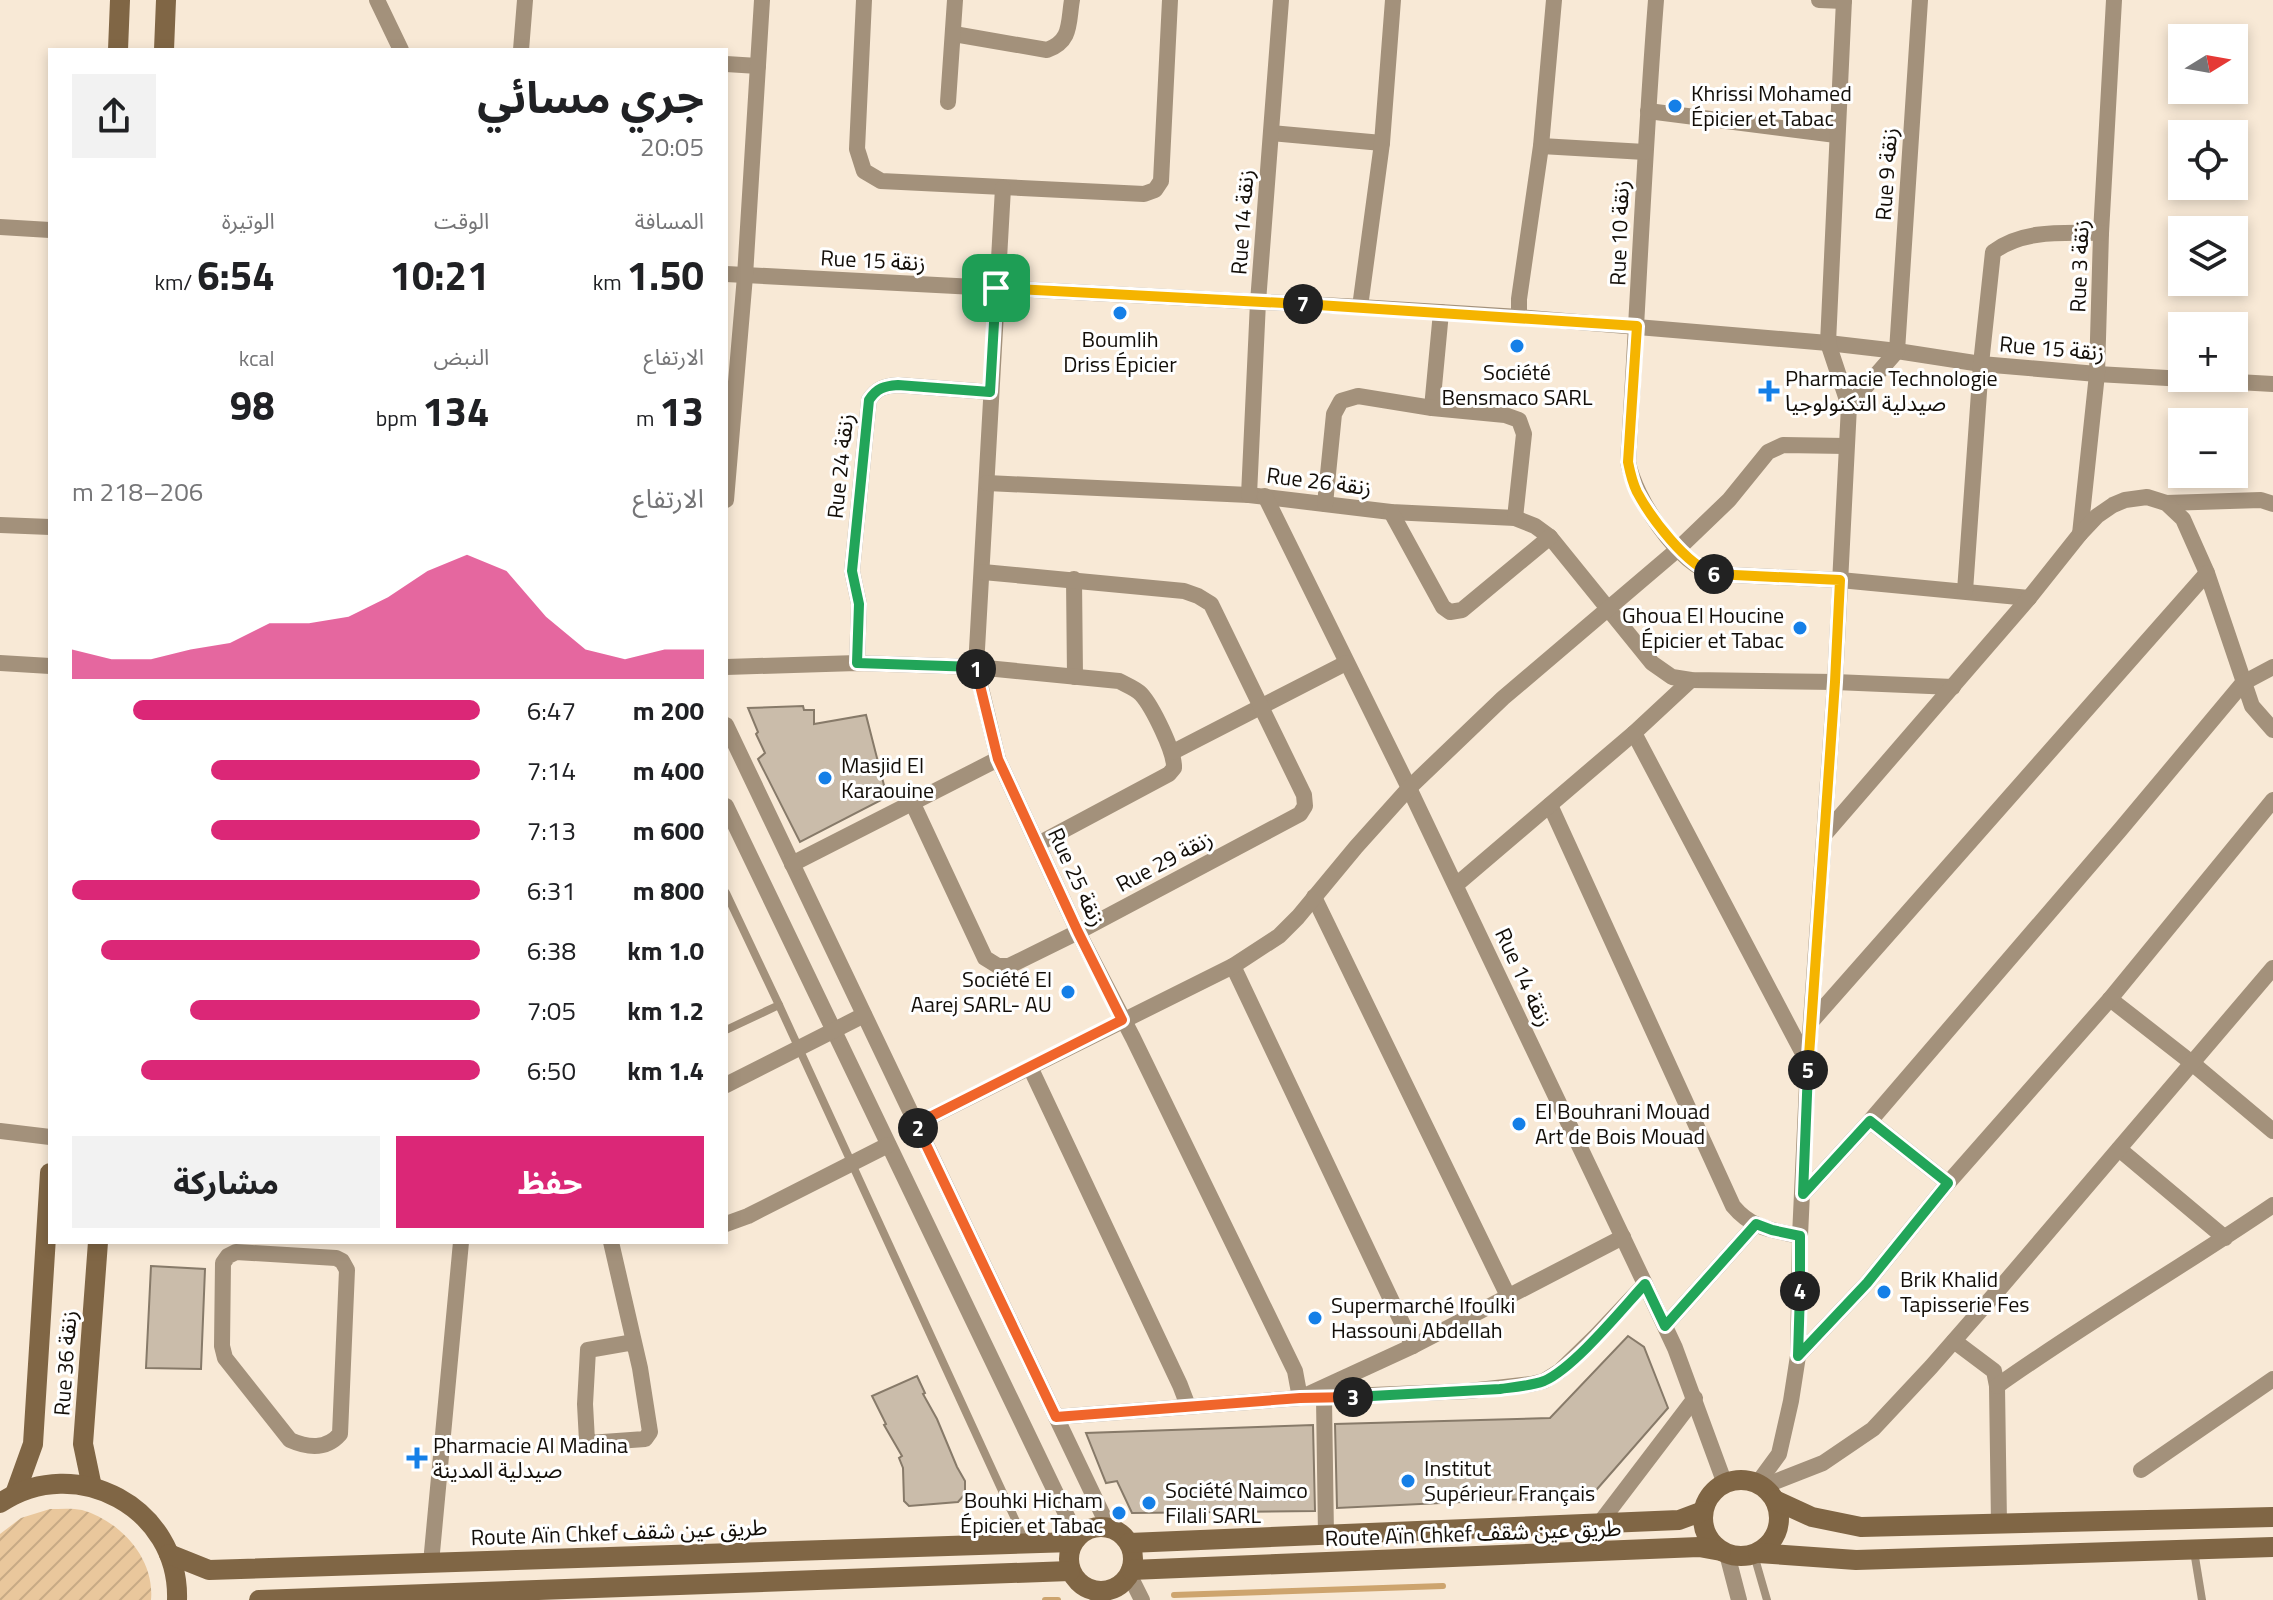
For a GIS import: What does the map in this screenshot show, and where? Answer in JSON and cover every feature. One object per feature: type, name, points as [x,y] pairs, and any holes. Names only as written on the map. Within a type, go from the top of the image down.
[{"type":"main road","points":[[118,48],[120,0]]},
{"type":"main road","points":[[164,48],[166,0]]},
{"type":"main road","name":"Rue 36 زنقة","points":[[8,1499],[33,1444],[48,1205]]},
{"type":"main road","name":"Rue 36 زنقة","points":[[92,1487],[83,1444],[98,1244]]},
{"type":"main road","points":[[2273,1517],[1861,1527],[1812,1517],[1745,1480],[1718,1487],[1703,1511],[1705,1531],[1711,1543],[1724,1552],[1745,1557],[1756,1554],[1856,1560],[2273,1547]]},
{"type":"main road","points":[[8,1499],[50,1484],[78,1484],[118,1497],[140,1513],[158,1533],[169,1554],[177,1585],[177,1600]]},
{"type":"main road","points":[[1756,1554],[1770,1544],[1779,1524],[1779,1512],[1765,1490]]},
{"type":"main road","name":"Route Aïn Chkef طريق عين شقف","points":[[1129,1543],[1679,1520],[1703,1511]]},
{"type":"main road","points":[[1092,1527],[1109,1528],[1122,1534],[1129,1543],[1133,1553],[1130,1572],[1123,1582],[1096,1595],[1070,1571],[1069,1552],[1075,1540],[1092,1527]]},
{"type":"main road","name":"Route Aïn Chkef طريق عين شقف","points":[[169,1554],[209,1570],[1075,1540]]},
{"type":"main road","name":"Route Aïn Chkef طريق عين شقف","points":[[1130,1572],[1699,1547],[1724,1552]]},
{"type":"main road","points":[[259,1600],[524,1595],[1070,1571]]},
{"type":"street","points":[[377,0],[400,48]]},
{"type":"street","points":[[521,48],[525,0]]},
{"type":"street","points":[[728,476],[745,276],[762,0]]},
{"type":"street","points":[[864,0],[857,149],[864,171],[881,181],[1144,194],[1155,190],[1161,181],[1170,0]]},
{"type":"street","points":[[948,102],[955,0]]},
{"type":"street","points":[[954,34],[1047,50],[1059,46],[1065,38],[1072,0]]},
{"type":"street","name":"Rue 14 زنقة","points":[[1281,0],[1258,302],[1257,496],[1409,788],[1623,1237],[1695,1398],[1725,1484]]},
{"type":"street","points":[[1360,307],[1382,143],[1393,0]]},
{"type":"street","points":[[1519,317],[1541,146],[1554,0]]},
{"type":"street","name":"Rue 10 زنقة","points":[[1656,0],[1628,462],[1638,493],[1677,550]]},
{"type":"street","points":[[1765,1490],[1779,1454],[1798,1356],[1808,1063],[1835,682],[1849,406],[1828,343],[1844,1],[1819,0]]},
{"type":"street","name":"Rue 9 زنقة","points":[[1897,351],[1920,0]]},
{"type":"street","name":"Rue 3 زنقة","points":[[2080,534],[2097,374],[2101,233],[2114,0]]},
{"type":"street","points":[[728,64],[758,66]]},
{"type":"street","points":[[1648,111],[1836,135]]},
{"type":"street","points":[[1271,133],[1382,143]]},
{"type":"street","points":[[1541,146],[1645,152]]},
{"type":"street","name":"Rue 25 زنقة","points":[[1003,188],[976,667],[998,759],[1078,932],[1295,1371],[1300,1398]]},
{"type":"street","points":[[0,227],[48,230]]},
{"type":"street","points":[[1965,591],[1981,364],[1993,252],[2006,242],[2040,234],[2101,233]]},
{"type":"street","name":"Rue 15 زنقة","points":[[728,274],[1258,302]]},
{"type":"street","points":[[1258,302],[1519,317],[1828,343]]},
{"type":"street","points":[[1432,408],[1441,312]]},
{"type":"street","name":"Rue 15 زنقة","points":[[1828,343],[1981,364],[2273,384]]},
{"type":"street","points":[[1849,406],[1897,351]]},
{"type":"street","name":"Rue 24 زنقة","points":[[857,663],[859,604],[852,571],[869,400],[875,391],[884,386],[898,385],[990,392]]},
{"type":"street","points":[[1325,504],[1334,414],[1341,401],[1358,396],[1432,408],[1505,415],[1519,420],[1524,434],[1515,518]]},
{"type":"street","points":[[916,1124],[1233,966],[1279,936],[1409,788],[1503,698],[1677,550],[1729,500],[1768,452],[1783,445],[1846,446]]},
{"type":"street","name":"Rue 26 زنقة","points":[[987,483],[1257,496],[1391,512],[1515,518],[1535,526],[1550,537],[1652,663],[1672,677],[1691,680]]},
{"type":"street","points":[[1825,834],[2097,516],[2125,500],[2147,497],[2166,503],[2261,500],[2273,504]]},
{"type":"street","points":[[2166,503],[2183,519],[2207,573],[2252,706],[2273,730]]},
{"type":"street","points":[[1391,512],[1443,607],[1450,612],[1462,610],[1550,537]]},
{"type":"street","points":[[0,525],[48,527]]},
{"type":"street","points":[[1677,550],[1704,571],[1714,574],[1840,580],[2029,598]]},
{"type":"street","points":[[983,572],[1184,591],[1198,596],[1211,604],[1260,708]]},
{"type":"street","points":[[1811,1022],[2207,573]]},
{"type":"street","points":[[1074,579],[1075,677]]},
{"type":"street","points":[[0,663],[48,666]]},
{"type":"street","points":[[728,667],[857,663],[976,667],[1119,681],[1135,689],[1143,696],[1173,752],[1174,768],[1169,774],[1038,844]]},
{"type":"street","points":[[1173,752],[1346,663]]},
{"type":"street","points":[[1803,1194],[1870,1121],[2243,683],[2273,667]]},
{"type":"street","points":[[1456,885],[1634,733],[1691,680],[1953,687]]},
{"type":"street","name":"Rue 29 زنقة","points":[[913,804],[985,958],[998,966],[1009,966],[1300,814],[1305,806],[1304,795],[1260,708]]},
{"type":"street","points":[[728,729],[1109,1528]]},
{"type":"street","points":[[1634,733],[1808,1063]]},
{"type":"street","points":[[792,864],[998,759]]},
{"type":"street","points":[[1798,1356],[1867,1283],[1948,1183],[2110,999],[2273,800]]},
{"type":"street","points":[[1550,805],[1733,1206],[1745,1220],[1800,1236]]},
{"type":"street","points":[[728,810],[1075,1540]]},
{"type":"street","points":[[1314,897],[1508,1296]]},
{"type":"street","points":[[1233,966],[1413,1346]]},
{"type":"street","points":[[1765,1490],[1823,1463],[1873,1429],[1954,1341],[2273,968]]},
{"type":"street","points":[[2110,999],[2273,1131]]},
{"type":"street","points":[[728,1084],[864,1015]]},
{"type":"street","points":[[1030,1067],[1188,1406]]},
{"type":"street","points":[[1870,1121],[1948,1183]]},
{"type":"street","points":[[0,1131],[48,1137]]},
{"type":"street","points":[[728,1223],[888,1145]]},
{"type":"street","points":[[2119,1149],[2225,1238]]},
{"type":"street","points":[[1997,1386],[2064,1338],[2273,1205]]},
{"type":"street","points":[[1665,1326],[1756,1224]]},
{"type":"street","points":[[1300,1398],[1413,1346],[1623,1237]]},
{"type":"street","points":[[431,1563],[461,1244]]},
{"type":"street","points":[[611,1244],[640,1368],[650,1432],[645,1439],[589,1443],[585,1404],[588,1350],[634,1342]]},
{"type":"street","points":[[290,1248],[336,1258],[347,1270],[340,1434],[334,1441],[315,1447],[290,1440],[225,1358],[222,1346],[223,1263],[236,1252],[290,1248]]},
{"type":"street","points":[[1056,1417],[1300,1398],[1520,1387],[1544,1381],[1560,1371],[1645,1284]]},
{"type":"street","points":[[1954,1341],[1994,1371],[1997,1386],[1999,1524]]},
{"type":"street","points":[[2141,1470],[2273,1379]]},
{"type":"street","points":[[1599,1524],[1695,1398]]},
{"type":"street","points":[[1324,1399],[1326,1535]]},
{"type":"street","points":[[1724,1552],[1739,1600]]},
{"type":"street","points":[[1130,1572],[1142,1600]]},
{"type":"lane","points":[[728,897],[1027,1543]]},
{"type":"lane","points":[[728,1029],[779,1005]]},
{"type":"lane","points":[[2194,1550],[2202,1600]]},
{"type":"lane","points":[[1756,1554],[1767,1600]]},
{"type":"shaded area","points":[[50,1509],[82,1510],[122,1532],[141,1556],[147,1570],[151,1600],[0,1600],[0,1534],[21,1518]]},
{"type":"building","name":"Masjid El Karaouine","points":[[803,706],[804,710],[814,710],[814,724],[866,715],[887,797],[800,842],[758,759],[765,753],[748,708]]},
{"type":"building","points":[[151,1266],[205,1269],[201,1369],[146,1368]]},
{"type":"building","points":[[1628,1336],[1644,1347],[1668,1408],[1591,1496],[1337,1508],[1335,1424],[1550,1418]]},
{"type":"building","points":[[917,1376],[965,1481],[965,1494],[958,1502],[909,1506],[904,1501],[903,1468],[899,1458],[902,1456],[872,1396]]},
{"type":"building","points":[[1313,1425],[1315,1511],[1132,1513],[1117,1481],[1106,1483],[1086,1433]]},
{"type":"waterway","points":[[1174,1595],[1443,1586]]},
{"type":"waterway","points":[[1045,1600],[1058,1600]]},
{"type":"place","name":"Khrissi Mohamed Épicier et Tabac","points":[[1675,106]]},
{"type":"place","name":"Boumlih Driss Épicier","points":[[1120,313]]},
{"type":"place","name":"Société Bensmaco SARL","points":[[1517,346]]},
{"type":"place","name":"Pharmacie Technologie صيدلية التكنولوجيا","points":[[1769,391]]},
{"type":"place","name":"Ghoua El Houcine Épicier et Tabac","points":[[1800,628]]},
{"type":"place","name":"Masjid El Karaouine","points":[[825,778]]},
{"type":"place","name":"Société El Aarej SARL- AU","points":[[1068,992]]},
{"type":"place","name":"El Bouhrani Mouad Art de Bois Mouad","points":[[1519,1124]]},
{"type":"place","name":"Brik Khalid Tapisserie Fes","points":[[1884,1292]]},
{"type":"place","name":"Supermarché Ifoulki Hassouni Abdellah","points":[[1315,1318]]},
{"type":"place","name":"Pharmacie Al Madina صيدلية المدينة","points":[[417,1458]]},
{"type":"place","name":"Institut Supérieur Français","points":[[1408,1481]]},
{"type":"place","name":"Société Naimco Filali SARL","points":[[1149,1503]]},
{"type":"place","name":"Bouhki Hicham Épicier et Tabac","points":[[1119,1513]]},
{"type":"route","points":[[996,288],[1360,307],[1637,326],[1628,462],[1638,493],[1677,550],[1704,571],[1714,574],[1840,580],[1808,1063],[1803,1194],[1870,1121],[1948,1183],[1867,1283],[1798,1356],[1800,1236],[1756,1224],[1665,1326],[1645,1284],[1576,1357],[1544,1381],[1520,1387],[1469,1391],[1300,1398],[1056,1417],[916,1124],[1122,1020],[998,759],[976,667],[857,663],[859,604],[852,571],[869,400],[875,391],[884,386],[898,385],[990,392],[996,288]]}]
